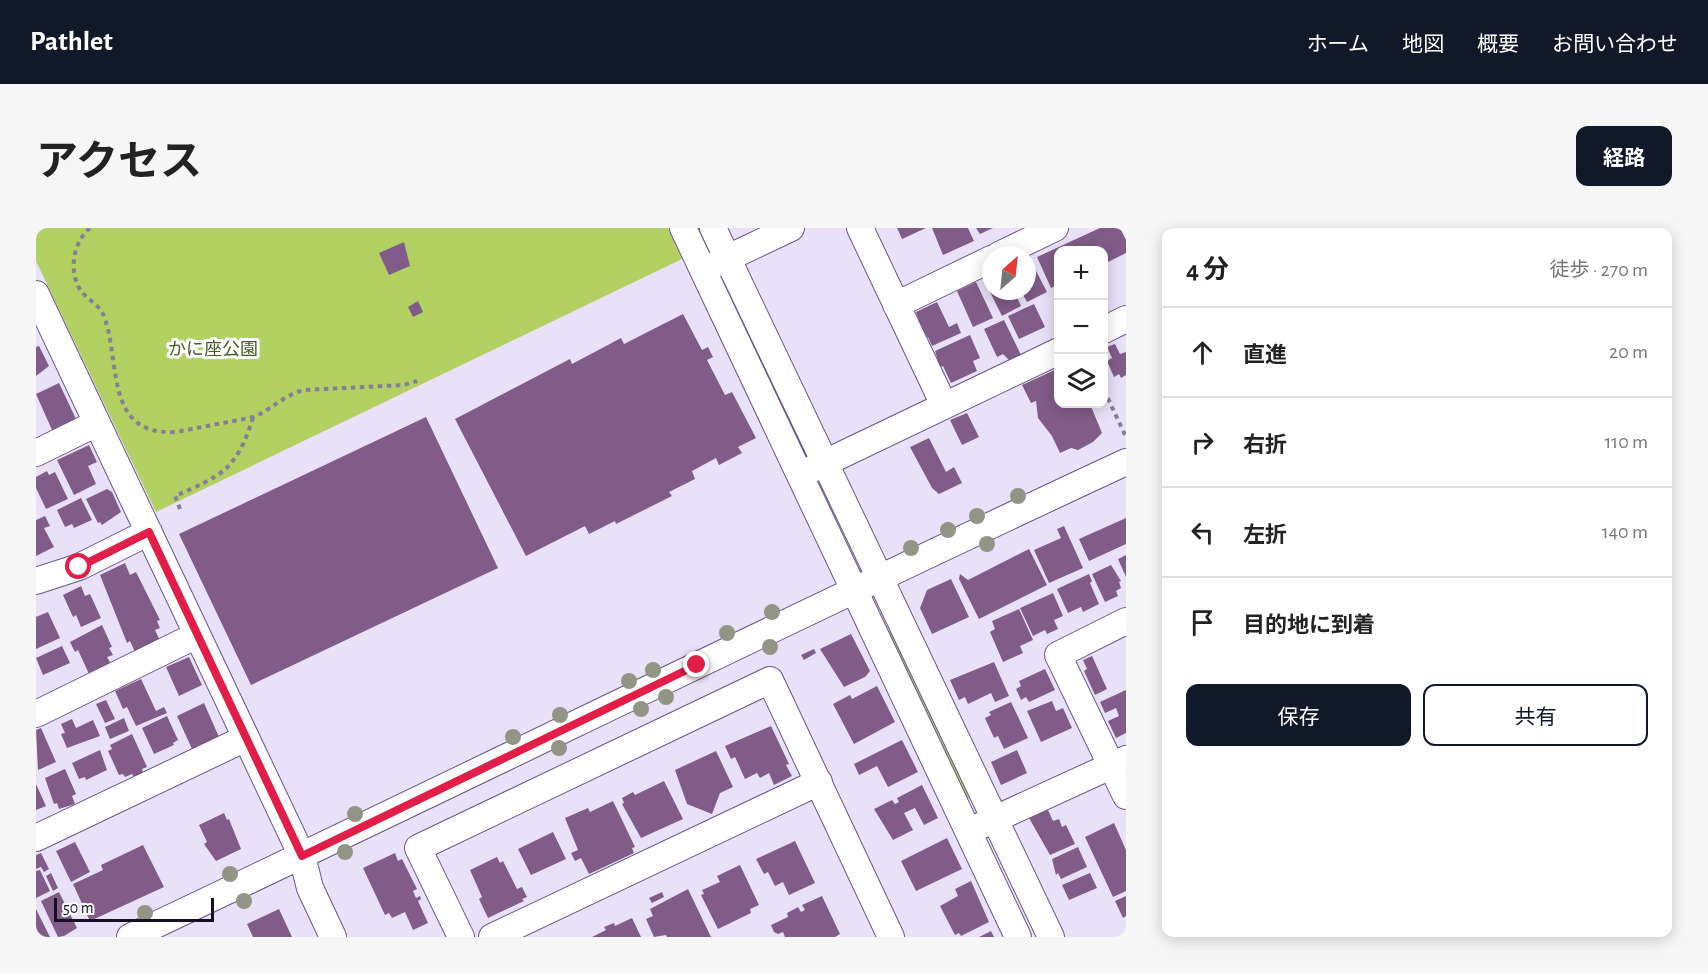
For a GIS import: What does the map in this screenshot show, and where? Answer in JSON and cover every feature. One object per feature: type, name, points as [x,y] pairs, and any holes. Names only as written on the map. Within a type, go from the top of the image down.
[{"type":"street","points":[[683,228],[1018,937]]},
{"type":"street","points":[[713,228],[1051,937]]},
{"type":"street","points":[[704,270],[791,228]]},
{"type":"street","points":[[860,228],[944,405]]},
{"type":"street","points":[[1018,246],[1055,228]]},
{"type":"street","points":[[896,305],[982,263]]},
{"type":"street","points":[[36,294],[43,326],[97,423],[149,532],[302,856],[310,888],[333,937]]},
{"type":"street","points":[[1108,328],[1126,319]]},
{"type":"street","points":[[799,475],[1054,353]]},
{"type":"street","points":[[36,453],[97,423]]},
{"type":"street","points":[[130,937],[538,744],[879,576],[1126,462]]},
{"type":"street","points":[[36,581],[79,567],[149,532]]},
{"type":"street","points":[[1126,621],[1058,655],[1119,763],[1126,796]]},
{"type":"street","points":[[36,714],[197,635]]},
{"type":"street","points":[[461,937],[418,848],[770,680],[891,937]]},
{"type":"street","points":[[36,838],[246,738]]},
{"type":"street","points":[[968,832],[1119,763]]},
{"type":"street","points":[[492,937],[819,782]]},
{"type":"street","points":[[302,856],[324,881],[351,937]]},
{"type":"path","points":[[90,228],[78,242],[73,268],[80,290],[102,312],[119,392],[128,414],[137,422],[163,433],[254,417],[264,413],[288,394],[304,390],[404,386],[417,381]]},
{"type":"path","points":[[1108,399],[1126,437]]},
{"type":"path","points":[[180,509],[175,496],[217,477],[228,469],[244,445],[254,417]]},
{"type":"green space","name":"かに座公園","points":[[36,228],[668,228],[682,259],[156,512],[36,261]]},
{"type":"green space","points":[[893,629],[975,789],[970,798],[965,800],[886,633]]},
{"type":"building","points":[[897,228],[926,228],[902,239]]},
{"type":"building","points":[[932,228],[968,228],[974,241],[943,255]]},
{"type":"building","points":[[976,228],[993,228],[980,234]]},
{"type":"building","points":[[1100,228],[1120,228],[1126,240],[1126,253],[1108,262],[1108,246],[1061,246]]},
{"type":"building","points":[[404,242],[410,266],[389,275],[379,253]]},
{"type":"building","points":[[1054,249],[1054,286],[1051,288],[1037,257]]},
{"type":"building","points":[[1036,271],[1047,292],[1036,298]]},
{"type":"building","points":[[976,282],[982,300],[984,300],[993,318],[973,327],[957,291]]},
{"type":"building","points":[[994,300],[1018,300],[1021,306],[1002,316]]},
{"type":"building","points":[[418,301],[423,312],[413,317],[408,307]]},
{"type":"building","points":[[937,302],[949,327],[957,323],[961,333],[932,346],[928,337],[925,338],[916,312]]},
{"type":"building","points":[[1034,304],[1045,327],[1019,339],[1008,316]]},
{"type":"building","points":[[683,314],[702,350],[708,347],[713,357],[707,360],[725,395],[732,392],[756,438],[738,447],[742,453],[719,465],[716,458],[692,471],[695,479],[669,492],[672,496],[616,524],[615,521],[589,534],[585,526],[526,556],[455,419],[570,359],[572,364],[621,338],[624,344]]},
{"type":"building","points":[[1004,320],[1021,355],[1010,361],[1003,354],[997,357],[984,329]]},
{"type":"building","points":[[970,335],[980,358],[973,361],[977,371],[951,383],[943,366],[940,367],[935,351]]},
{"type":"building","points":[[1115,344],[1120,354],[1126,352],[1126,375],[1121,378],[1119,374],[1114,377],[1108,363],[1112,358],[1108,347]]},
{"type":"building","points":[[39,346],[49,366],[36,376],[36,347]]},
{"type":"building","points":[[1054,370],[1054,408],[1092,408],[1102,433],[1093,442],[1078,450],[1071,448],[1060,453],[1052,436],[1038,418],[1036,401],[1031,403],[1022,385]]},
{"type":"building","points":[[59,383],[76,419],[52,430],[36,394]]},
{"type":"building","points":[[967,413],[979,437],[962,445],[950,420]]},
{"type":"building","points":[[426,417],[498,568],[251,685],[179,534]]},
{"type":"building","points":[[929,438],[946,472],[954,467],[962,483],[939,494],[932,488],[910,447]]},
{"type":"building","points":[[89,445],[97,462],[88,466],[96,484],[74,495],[57,460]]},
{"type":"building","points":[[47,471],[49,475],[55,472],[68,499],[46,509],[36,488],[36,477]]},
{"type":"building","points":[[107,489],[112,492],[121,512],[102,525],[98,523],[86,499]]},
{"type":"building","points":[[81,498],[92,520],[74,528],[72,524],[65,527],[57,510]]},
{"type":"building","points":[[45,516],[50,526],[44,528],[54,547],[36,556],[36,520]]},
{"type":"building","points":[[1126,518],[1126,544],[1089,561],[1079,539]]},
{"type":"building","points":[[1064,526],[1083,568],[1049,583],[1034,550],[1061,538],[1057,529]]},
{"type":"building","points":[[1029,549],[1047,585],[979,619],[959,579],[960,574],[968,580]]},
{"type":"building","points":[[1126,555],[1126,577],[1118,559]]},
{"type":"building","points":[[125,563],[130,575],[136,572],[160,620],[157,621],[160,628],[155,630],[160,641],[135,652],[130,641],[127,643],[100,575]]},
{"type":"building","points":[[1111,565],[1121,581],[1119,582],[1121,588],[1116,591],[1118,596],[1105,602],[1092,574]]},
{"type":"building","points":[[1089,574],[1092,581],[1090,583],[1099,604],[1083,612],[1081,607],[1068,613],[1057,589]]},
{"type":"building","points":[[951,579],[969,617],[932,634],[920,608],[927,590]]},
{"type":"building","points":[[81,586],[85,596],[90,594],[101,618],[81,627],[76,615],[73,617],[63,595]]},
{"type":"building","points":[[1053,593],[1063,616],[1054,620],[1058,629],[1047,634],[1045,630],[1033,636],[1020,608]]},
{"type":"building","points":[[1019,609],[1033,640],[1020,646],[1023,653],[1003,662],[990,632],[995,629],[992,621]]},
{"type":"building","points":[[48,612],[60,638],[36,649],[36,617]]},
{"type":"building","points":[[102,625],[112,647],[109,648],[113,655],[107,657],[111,664],[89,674],[78,650],[75,652],[70,642]]},
{"type":"building","points":[[851,634],[870,671],[865,677],[844,687],[820,649]]},
{"type":"building","points":[[62,646],[70,663],[43,675],[36,658]]},
{"type":"building","points":[[814,649],[816,653],[804,660],[801,655]]},
{"type":"building","points":[[1092,656],[1107,689],[1095,695],[1084,671],[1087,669],[1083,660]]},
{"type":"building","points":[[189,657],[202,685],[179,696],[166,667]]},
{"type":"building","points":[[994,662],[1009,696],[995,702],[991,693],[968,704],[965,697],[959,700],[950,680]]},
{"type":"building","points":[[1045,669],[1055,690],[1029,702],[1026,697],[1021,700],[1016,689],[1021,686],[1019,681]]},
{"type":"building","points":[[141,679],[156,711],[164,707],[167,713],[136,726],[127,707],[123,709],[115,691]]},
{"type":"building","points":[[877,686],[895,722],[854,744],[833,704],[850,695],[852,699]]},
{"type":"building","points":[[1126,690],[1126,733],[1116,738],[1108,721],[1119,716],[1116,708],[1105,713],[1100,702]]},
{"type":"building","points":[[106,700],[115,719],[105,723],[96,704]]},
{"type":"building","points":[[1052,701],[1056,711],[1063,708],[1072,728],[1041,742],[1027,711]]},
{"type":"building","points":[[1011,702],[1028,738],[1004,749],[998,736],[994,738],[985,718],[991,715],[989,712]]},
{"type":"building","points":[[204,703],[219,737],[192,749],[177,716]]},
{"type":"building","points":[[167,716],[178,740],[173,743],[174,745],[154,754],[142,728]]},
{"type":"building","points":[[124,718],[129,731],[110,739],[105,727]]},
{"type":"building","points":[[72,719],[76,728],[93,720],[100,736],[67,748],[61,734],[65,733],[61,724]]},
{"type":"building","points":[[771,726],[789,764],[786,765],[792,776],[774,785],[769,773],[760,778],[757,773],[745,779],[735,757],[731,759],[725,746]]},
{"type":"building","points":[[41,728],[56,762],[38,770],[36,730]]},
{"type":"building","points":[[132,734],[147,767],[142,769],[143,773],[134,777],[132,774],[125,777],[123,774],[119,775],[108,751],[112,749],[110,745]]},
{"type":"building","points":[[902,740],[918,772],[888,787],[877,766],[859,775],[854,764]]},
{"type":"building","points":[[100,750],[107,770],[86,780],[85,777],[79,779],[72,763]]},
{"type":"building","points":[[1017,750],[1027,773],[1001,785],[991,762]]},
{"type":"building","points":[[716,751],[733,787],[720,793],[712,814],[687,804],[675,770]]},
{"type":"building","points":[[65,769],[76,794],[72,796],[75,804],[59,809],[57,803],[54,804],[45,778]]},
{"type":"building","points":[[664,781],[683,819],[641,838],[622,804],[624,803],[622,798],[633,792],[635,795]]},
{"type":"building","points":[[36,784],[46,806],[36,810]]},
{"type":"building","points":[[922,785],[938,818],[924,825],[915,808],[904,813],[913,830],[893,840],[874,809],[892,800],[895,804],[899,802],[897,798]]},
{"type":"building","points":[[613,801],[635,847],[632,848],[634,853],[589,874],[581,858],[575,861],[571,853],[578,850],[565,818],[588,808],[590,812]]},
{"type":"building","points":[[1048,810],[1053,821],[1059,819],[1062,827],[1066,825],[1075,844],[1050,855],[1029,818]]},
{"type":"building","points":[[224,813],[227,820],[229,819],[241,849],[216,861],[204,844],[207,842],[199,825]]},
{"type":"building","points":[[1114,823],[1126,850],[1126,891],[1113,897],[1085,837]]},
{"type":"building","points":[[553,832],[566,859],[531,875],[518,849]]},
{"type":"building","points":[[947,838],[962,869],[916,891],[901,861]]},
{"type":"building","points":[[795,841],[815,883],[789,895],[783,882],[775,886],[768,872],[764,874],[756,859]]},
{"type":"building","points":[[75,842],[90,872],[71,882],[56,851]]},
{"type":"building","points":[[143,845],[164,887],[90,921],[73,884],[103,870],[101,865]]},
{"type":"building","points":[[1078,847],[1087,867],[1061,879],[1058,873],[1056,875],[1052,859]]},
{"type":"building","points":[[41,853],[49,869],[44,872],[41,867],[36,869],[36,855]]},
{"type":"building","points":[[395,853],[398,861],[402,859],[417,889],[413,891],[416,898],[420,896],[421,899],[418,901],[428,923],[413,930],[405,912],[392,918],[389,913],[385,915],[363,868]]},
{"type":"building","points":[[497,857],[500,863],[503,861],[517,889],[522,887],[527,897],[522,899],[524,901],[488,918],[470,870]]},
{"type":"building","points":[[740,865],[759,905],[750,909],[751,913],[718,929],[701,895],[704,894],[702,890],[720,882],[717,876]]},
{"type":"building","points":[[40,870],[50,891],[36,898],[36,871]]},
{"type":"building","points":[[51,873],[58,888],[53,891],[46,876]]},
{"type":"building","points":[[1090,873],[1097,888],[1069,900],[1062,885]]},
{"type":"building","points":[[971,881],[989,922],[961,936],[959,933],[955,935],[940,906],[958,896],[955,889]]},
{"type":"building","points":[[688,889],[711,937],[667,937],[666,935],[654,937],[646,919],[653,916],[650,909]]},
{"type":"building","points":[[59,892],[77,928],[58,937],[41,901]]},
{"type":"building","points":[[662,892],[664,897],[652,903],[649,898]]},
{"type":"building","points":[[822,896],[840,934],[835,937],[785,937],[783,932],[778,934],[774,932],[771,925],[788,917],[787,913],[798,907],[801,912],[805,910],[802,905]]},
{"type":"building","points":[[1126,896],[1126,916],[1123,918],[1115,901]]},
{"type":"building","points":[[36,909],[50,937],[36,937]]},
{"type":"building","points":[[279,909],[292,937],[253,937],[247,924]]},
{"type":"building","points":[[632,918],[641,937],[592,937],[606,930],[604,927],[614,923],[615,926]]},
{"type":"building","points":[[991,931],[994,937],[979,937]]},
{"type":"route","points":[[79,567],[149,532],[302,856],[538,744],[697,665]]}]
